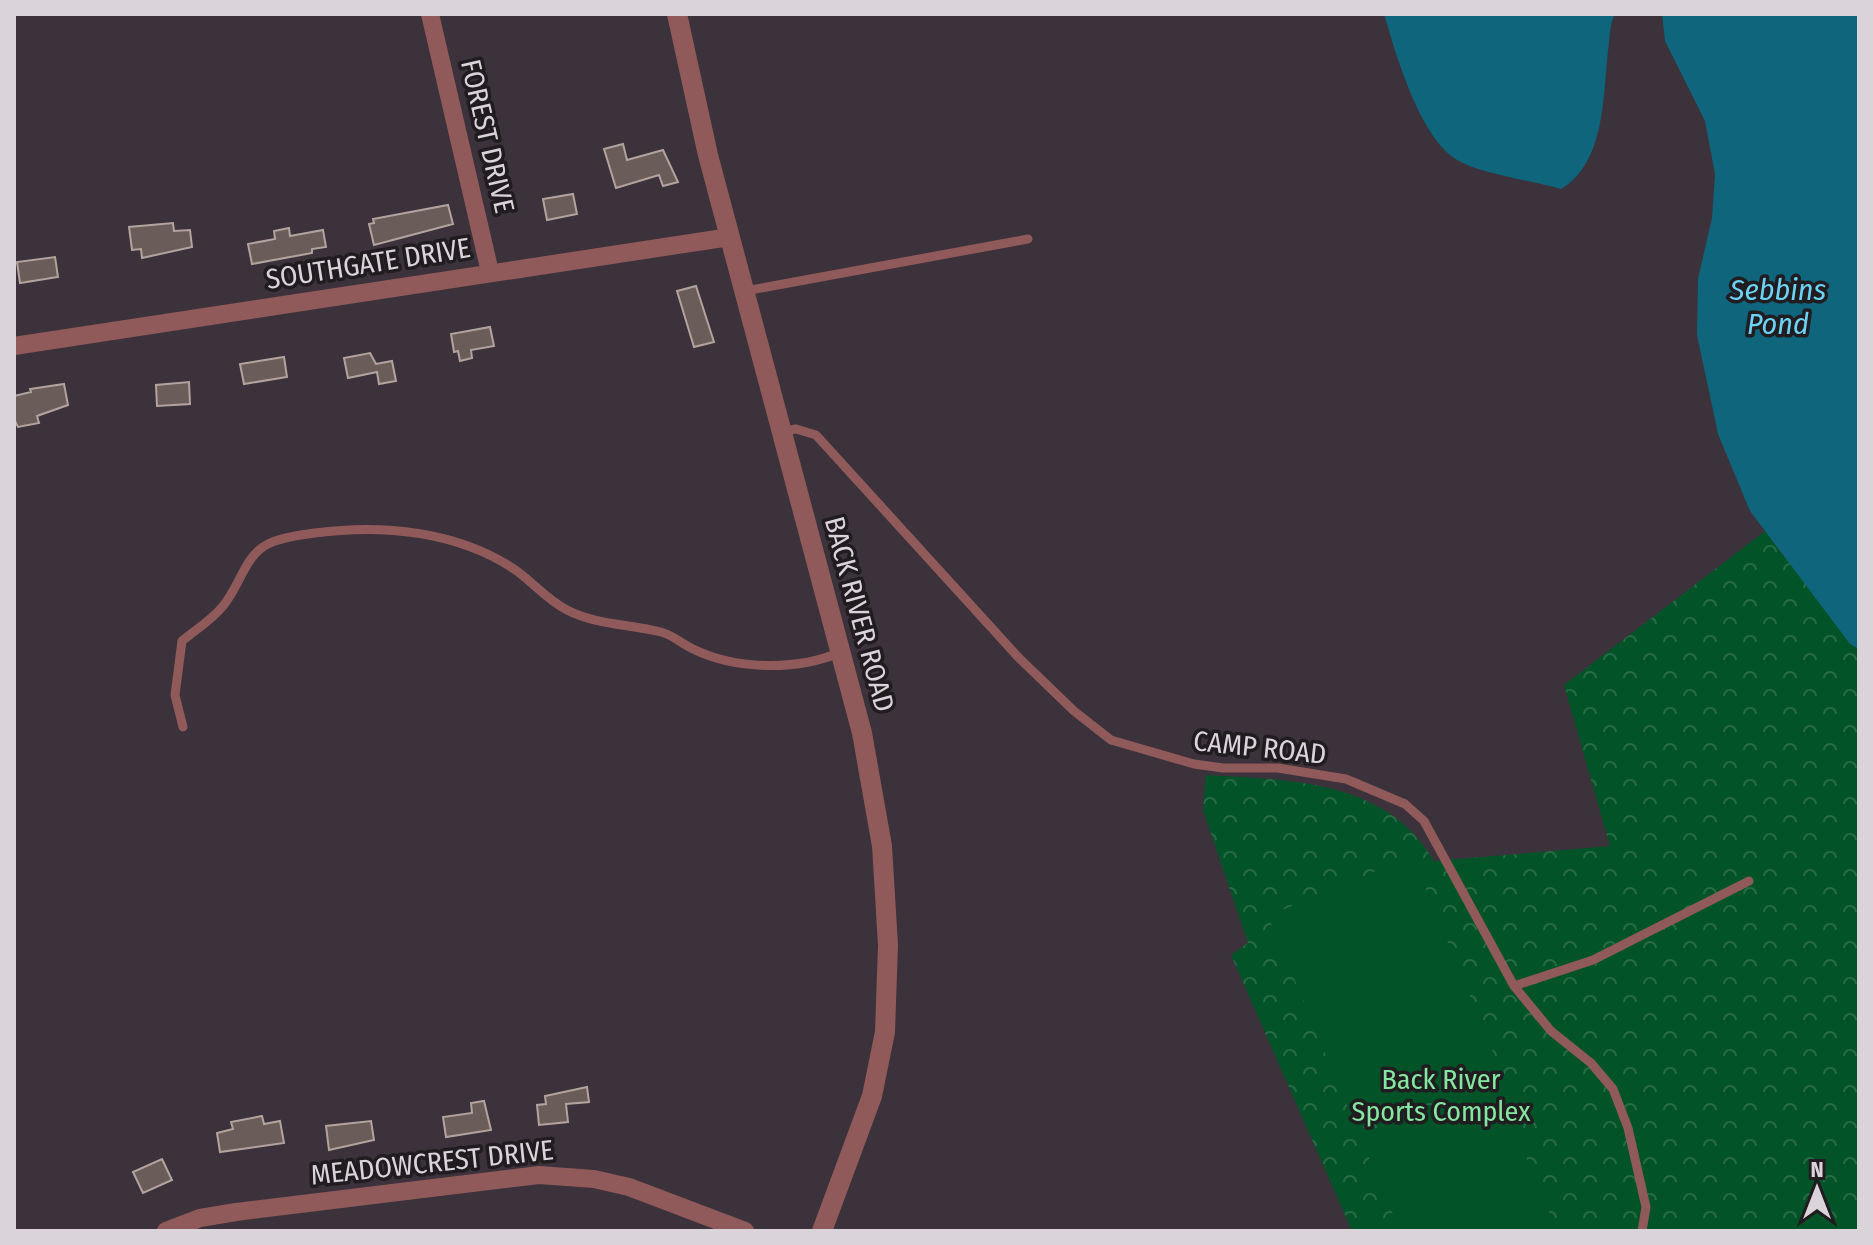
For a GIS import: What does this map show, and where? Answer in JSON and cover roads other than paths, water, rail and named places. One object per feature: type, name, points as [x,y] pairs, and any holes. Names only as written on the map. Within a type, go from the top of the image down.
[{"type":"street","name":"FOREST DRIVE","points":[[430,14],[490,272]]},
{"type":"street","name":"BACK RIVER ROAD","points":[[677,14],[686,67],[865,746],[878,816],[887,914],[887,1005],[881,1061],[872,1096],[822,1231]]},
{"type":"street","name":"SOUTHGATE DRIVE","points":[[14,346],[730,237]]},
{"type":"street","name":"MEADOWCREST DRIVE","points":[[166,1231],[200,1218],[236,1212],[539,1175],[594,1179],[629,1187],[745,1231]]},
{"type":"lane","points":[[745,291],[1028,239]]},
{"type":"lane","name":"CAMP ROAD","points":[[783,431],[796,429],[816,435],[1019,658],[1085,721],[1111,740],[1194,764],[1302,770],[1346,779],[1405,804],[1433,834],[1514,986],[1551,1031],[1591,1063],[1613,1089],[1628,1128],[1646,1207],[1642,1231]]},
{"type":"lane","points":[[183,727],[175,695],[182,641],[222,608],[238,586],[250,556],[269,543],[342,530],[400,529],[473,548],[516,570],[541,594],[569,611],[602,622],[633,624],[667,633],[693,650],[731,661],[780,665],[818,662],[841,652]]},
{"type":"lane","points":[[1514,986],[1593,960],[1749,881]]},
{"type":"water","points":[[1384,14],[1615,14],[1610,32],[1599,128],[1586,163],[1575,177],[1561,189],[1469,166],[1445,150],[1421,116],[1411,95]]},
{"type":"water","name":"Sebbins Pond","points":[[1662,14],[1859,14],[1859,649],[1850,644],[1750,511],[1718,434],[1697,335],[1698,279],[1712,218],[1715,174],[1705,121],[1665,41]]},
{"type":"park label","name":"Back River Sports Complex","points":[[1441,1095]]}]
